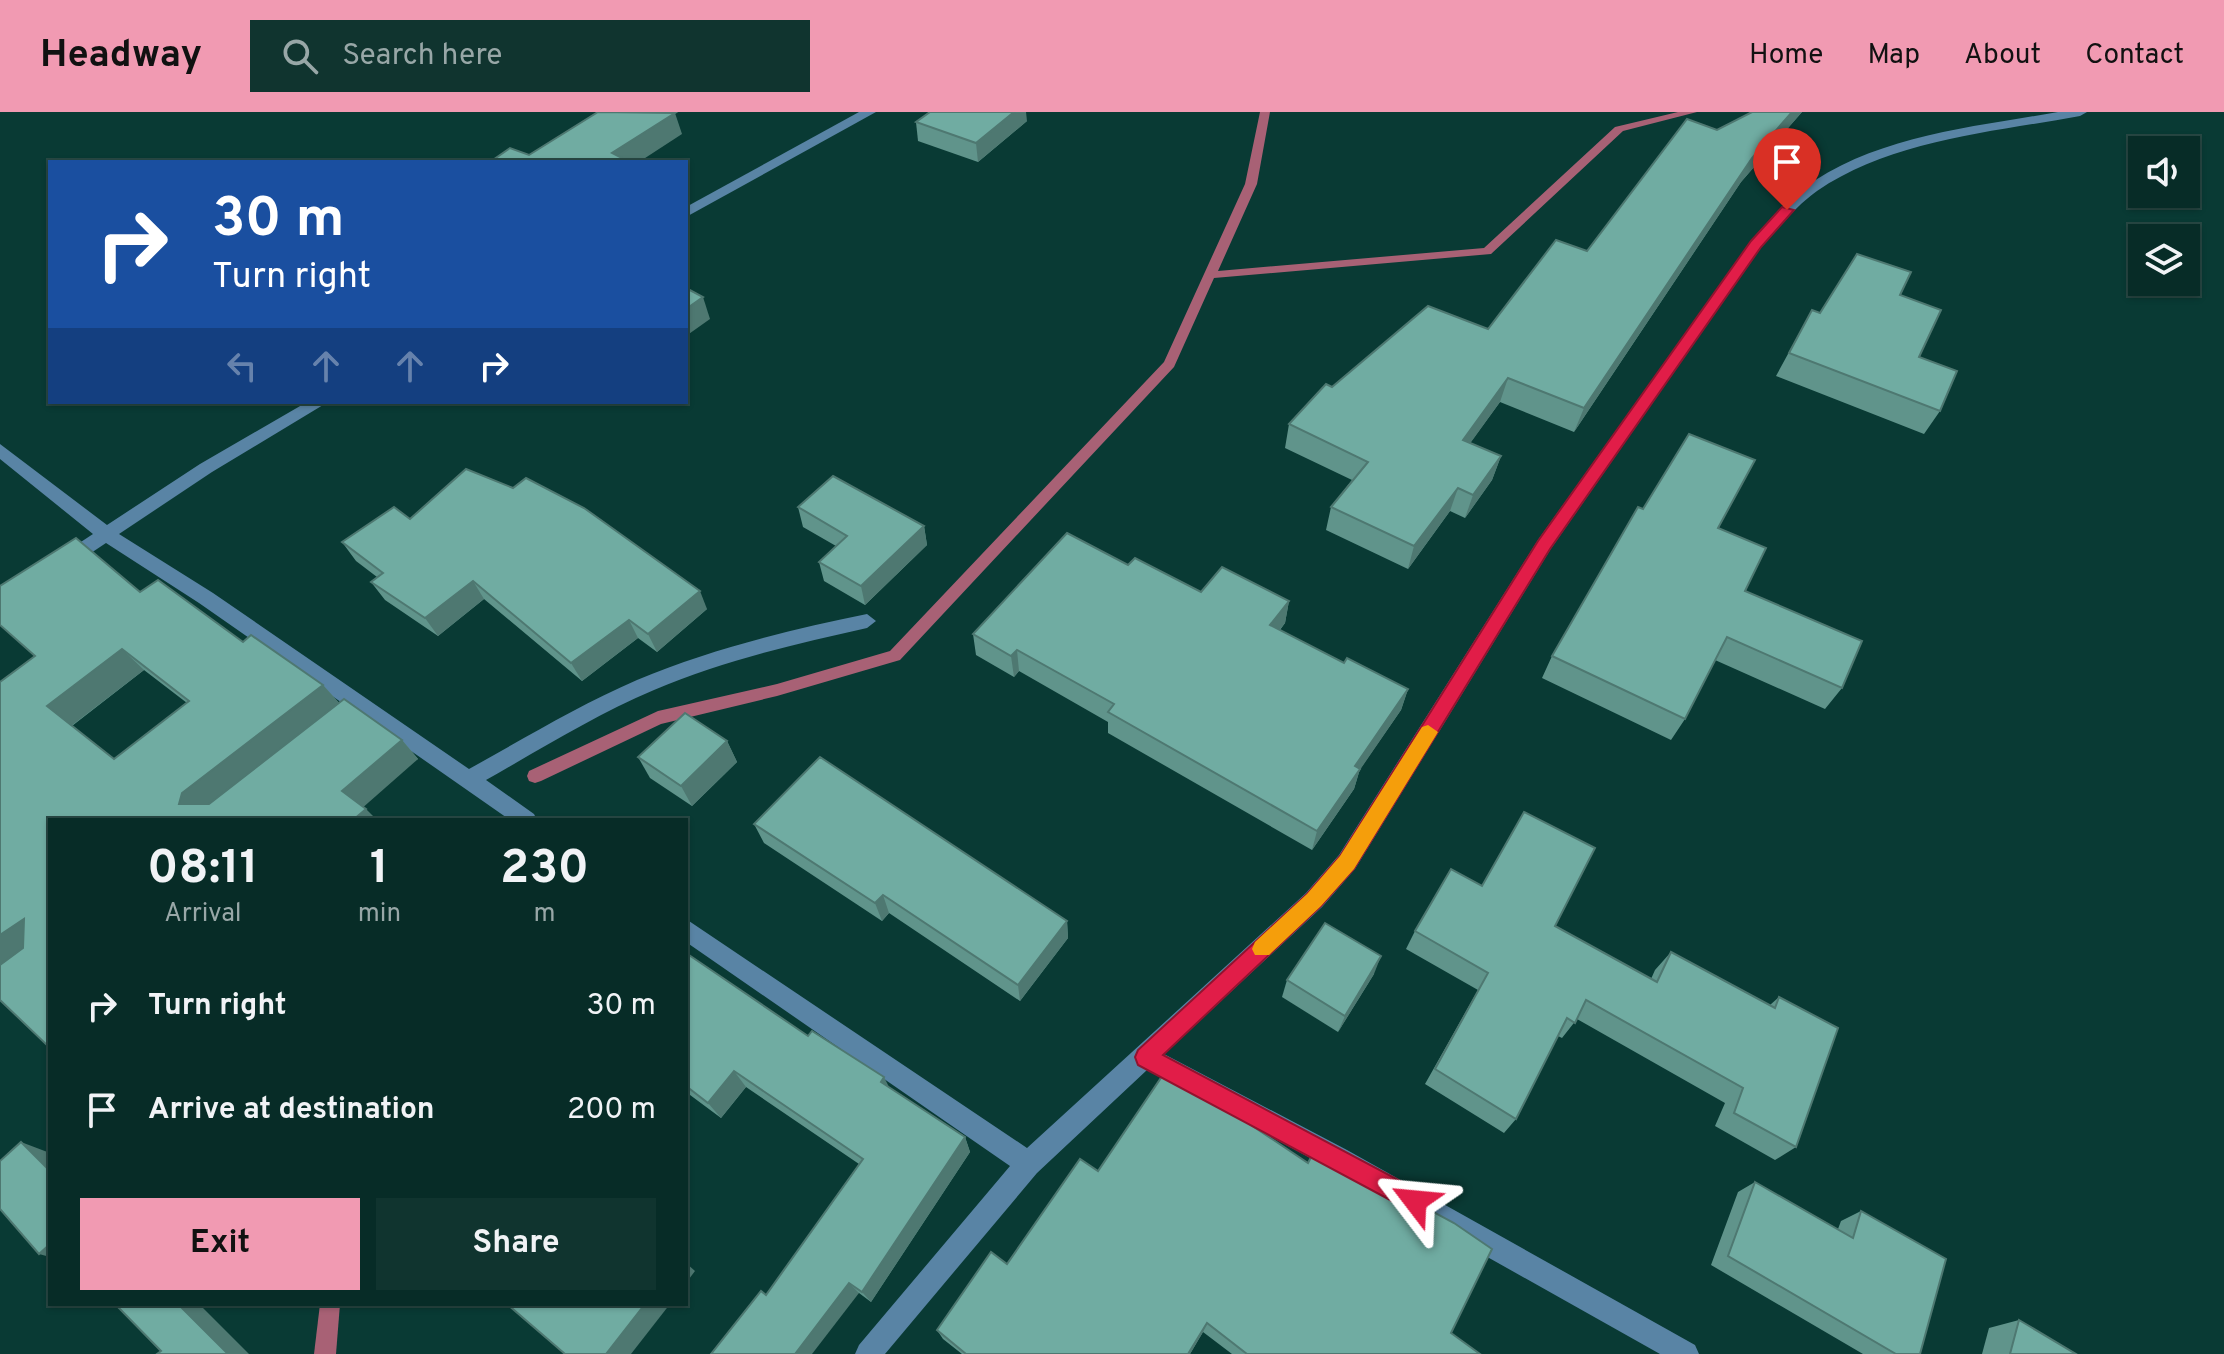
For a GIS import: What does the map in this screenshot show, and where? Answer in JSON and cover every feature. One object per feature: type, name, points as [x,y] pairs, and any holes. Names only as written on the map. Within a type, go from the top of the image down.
[{"type":"street","points":[[688,212],[869,112]]},
{"type":"street","points":[[876,1351],[1028,1164],[1314,900],[1347,862],[1544,545],[1756,244],[1787,210],[1818,185],[1903,147],[2080,112]]},
{"type":"street","points":[[53,569],[206,468],[317,404]]},
{"type":"street","points":[[0,450],[107,535],[206,598],[355,709],[524,818]]},
{"type":"street","points":[[468,780],[618,698],[698,665],[787,638],[867,621]]},
{"type":"street","points":[[688,930],[1028,1164]]},
{"type":"street","points":[[1146,1057],[1338,1159],[1686,1354]]},
{"type":"building","points":[[598,112],[675,113],[612,153],[626,160],[493,160],[510,148],[529,155]]},
{"type":"building","points":[[930,112],[1014,112],[976,143],[916,122]]},
{"type":"building","points":[[1752,112],[1792,112],[1752,158],[1584,408],[1508,378],[1463,440],[1501,456],[1473,495],[1458,488],[1414,546],[1331,507],[1368,462],[1289,424],[1326,384],[1332,387],[1428,306],[1488,329],[1556,240],[1587,251],[1687,119],[1717,130]]},
{"type":"building","points":[[1857,254],[1911,272],[1900,295],[1941,310],[1919,357],[1957,371],[1940,411],[1789,353],[1812,310],[1820,313]]},
{"type":"building","points":[[688,289],[703,297],[688,308]]},
{"type":"building","points":[[1689,434],[1755,460],[1718,528],[1766,548],[1745,591],[1862,641],[1842,688],[1727,637],[1685,719],[1552,656],[1638,507],[1643,509]]},
{"type":"building","points":[[466,469],[513,488],[526,478],[584,508],[700,591],[648,634],[629,620],[571,663],[473,581],[425,618],[371,582],[383,573],[342,542],[394,507],[410,519]]},
{"type":"building","points":[[833,476],[924,526],[861,586],[819,562],[847,536],[798,507]]},
{"type":"building","points":[[1067,533],[1128,565],[1135,558],[1201,592],[1222,567],[1289,601],[1270,625],[1344,663],[1347,658],[1408,689],[1355,766],[1360,769],[1317,831],[1108,712],[1114,704],[1017,650],[1011,656],[973,634]]},
{"type":"building","points":[[76,538],[140,592],[158,580],[243,642],[251,635],[323,685],[182,793],[179,804],[209,804],[344,699],[402,740],[342,791],[366,809],[355,818],[48,818],[48,1046],[0,1000],[0,965],[23,948],[24,919],[0,935],[0,682],[35,656],[0,625],[0,586]],"holes":[[[122,649],[189,701],[114,759],[47,706]]]},
{"type":"building","points":[[685,713],[727,741],[681,786],[638,757]]},
{"type":"building","points":[[820,757],[1067,921],[1018,985],[883,895],[875,903],[754,824]]},
{"type":"building","points":[[1524,812],[1595,848],[1555,926],[1657,982],[1671,952],[1775,1008],[1779,997],[1838,1028],[1796,1147],[1734,1113],[1743,1088],[1586,1000],[1575,1023],[1567,1018],[1516,1119],[1435,1069],[1488,973],[1415,931],[1451,869],[1482,886]]},
{"type":"building","points":[[1325,923],[1381,956],[1345,1016],[1287,980]]},
{"type":"building","points":[[688,954],[808,1036],[812,1031],[884,1077],[881,1082],[965,1137],[862,1292],[849,1283],[795,1354],[711,1354],[761,1291],[766,1295],[863,1159],[734,1071],[708,1103],[688,1088]]},
{"type":"building","points":[[1167,1069],[1308,1163],[1316,1148],[1428,1214],[1430,1210],[1454,1223],[1492,1249],[1451,1333],[1480,1354],[1247,1354],[1207,1323],[1188,1354],[966,1354],[937,1330],[991,1252],[1007,1264],[1080,1159],[1098,1171]]},
{"type":"building","points":[[21,1142],[48,1169],[48,1246],[39,1254],[0,1209],[0,1161]]},
{"type":"building","points":[[1755,1182],[1853,1238],[1861,1211],[1946,1259],[1920,1354],[1896,1354],[1728,1256]]},
{"type":"building","points":[[117,1306],[180,1306],[228,1354],[157,1354],[161,1351]]},
{"type":"building","points":[[509,1306],[643,1306],[606,1354],[565,1354]]},
{"type":"building","points":[[2019,1320],[2076,1354],[2010,1354]]},
{"type":"waterway","points":[[1210,275],[1251,184],[1265,112]]},
{"type":"waterway","points":[[1210,275],[1487,251],[1619,129],[1692,112]]},
{"type":"waterway","points":[[535,776],[658,718],[777,690],[895,656],[1169,364],[1210,275]]},
{"type":"waterway","points":[[325,1354],[330,1306]]},
{"type":"slow traffic","points":[[1262,949],[1314,900],[1347,862],[1428,732]]},
{"type":"route","points":[[1415,1201],[1146,1057],[1314,900],[1347,862],[1544,545],[1756,244],[1787,210]]}]
